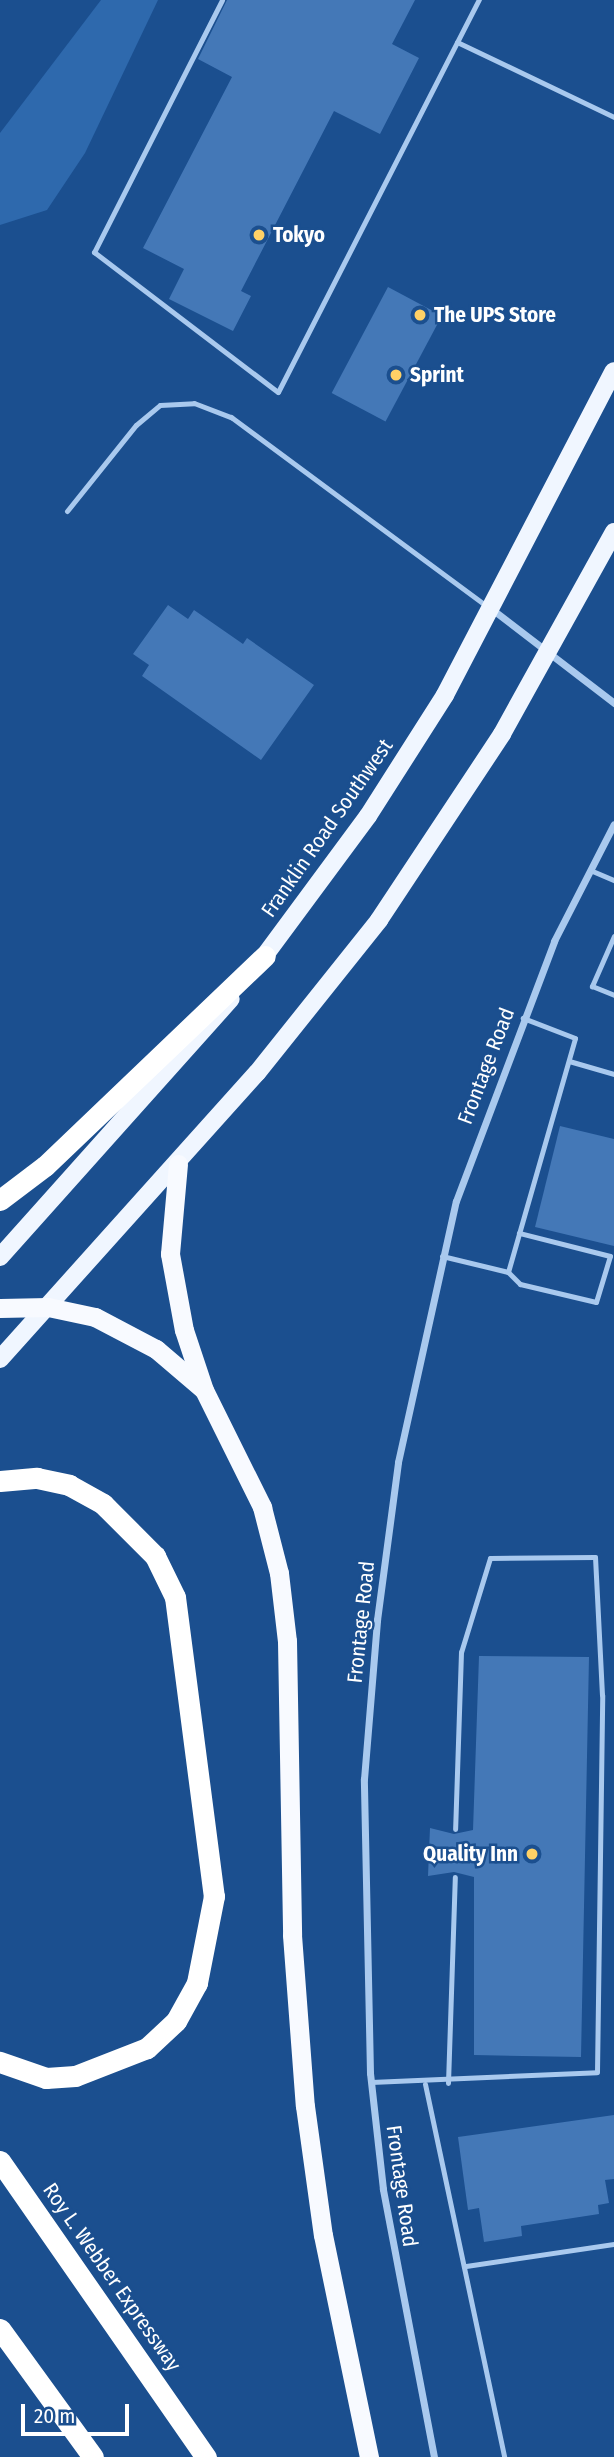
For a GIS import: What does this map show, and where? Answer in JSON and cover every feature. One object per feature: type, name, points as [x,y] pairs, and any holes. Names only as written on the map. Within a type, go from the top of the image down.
[{"type":"highway","points":[[0,1200],[45,1166],[265,956]]},
{"type":"highway","points":[[178,1164],[170,1254],[204,1390],[262,1507],[279,1573],[288,1642],[292,1935],[305,2106],[327,2262],[369,2457]]},
{"type":"highway","points":[[0,1308],[48,1307],[127,1331],[204,1390]]},
{"type":"highway","points":[[0,1481],[37,1478],[69,1485],[103,1504],[155,1556],[175,1598],[214,1896],[197,1983],[176,2021],[147,2048],[75,2076],[46,2078],[0,2062]]},
{"type":"highway","name":"Roy L. Webber Expressway","points":[[0,2161],[206,2457]]},
{"type":"highway","points":[[0,2329],[93,2457]]},
{"type":"main road","name":"Franklin Road Southwest","points":[[0,1257],[194,1045],[265,956],[368,816],[493,610],[614,372]]},
{"type":"main road","points":[[0,1359],[178,1164],[379,920],[458,805],[609,553],[614,532]]},
{"type":"street","points":[[493,610],[614,703]]},
{"type":"street","name":"Frontage Road","points":[[434,2457],[383,2189],[371,2082],[363,1806],[377,1620],[397,1462],[442,1256],[523,1018],[590,870],[614,824]]},
{"type":"lane","points":[[222,0],[94,252],[278,392],[479,0]]},
{"type":"lane","points":[[457,42],[614,117]]},
{"type":"lane","points":[[67,512],[136,425],[160,405],[194,403],[231,417],[493,610]]},
{"type":"lane","points":[[590,870],[614,880]]},
{"type":"lane","points":[[614,936],[592,986],[614,995]]},
{"type":"lane","points":[[508,1272],[575,1038],[523,1018]]},
{"type":"lane","points":[[569,1061],[614,1074]]},
{"type":"lane","points":[[442,1256],[508,1272],[520,1284],[596,1302],[610,1256],[519,1233]]},
{"type":"lane","points":[[371,2082],[425,2084],[597,2072],[602,1695],[596,1557],[490,1558],[461,1652],[455,1829]]},
{"type":"lane","points":[[448,2082],[454,1877]]},
{"type":"lane","points":[[425,2084],[466,2266],[504,2457]]},
{"type":"lane","points":[[466,2266],[614,2244]]},
{"type":"shaded area","points":[[101,0],[158,0],[85,153],[47,210],[0,225],[0,133]]},
{"type":"building","points":[[227,0],[415,0],[392,44],[419,58],[380,134],[334,111],[241,291],[251,296],[233,331],[169,299],[184,269],[143,248],[232,77],[198,59]]},
{"type":"building","points":[[388,287],[442,316],[386,422],[332,393]]},
{"type":"building","points":[[168,605],[188,619],[194,610],[243,644],[247,638],[314,685],[261,760],[142,676],[149,665],[133,654]]},
{"type":"building","points":[[560,1126],[614,1139],[614,1246],[535,1227]]},
{"type":"building","name":"Quality Inn","points":[[479,1656],[589,1657],[581,2057],[474,2055],[474,1877],[454,1872],[428,1876],[430,1828],[454,1834],[473,1830]]},
{"type":"building","points":[[614,2115],[614,2179],[605,2180],[609,2203],[598,2205],[599,2214],[521,2226],[522,2236],[484,2242],[479,2208],[468,2210],[458,2137]]},
{"type":"place","name":"Tokyo","points":[[259,235]]},
{"type":"place","name":"The UPS Store","points":[[420,315]]},
{"type":"place","name":"Sprint","points":[[396,375]]},
{"type":"place","name":"Quality Inn","points":[[532,1854]]}]
